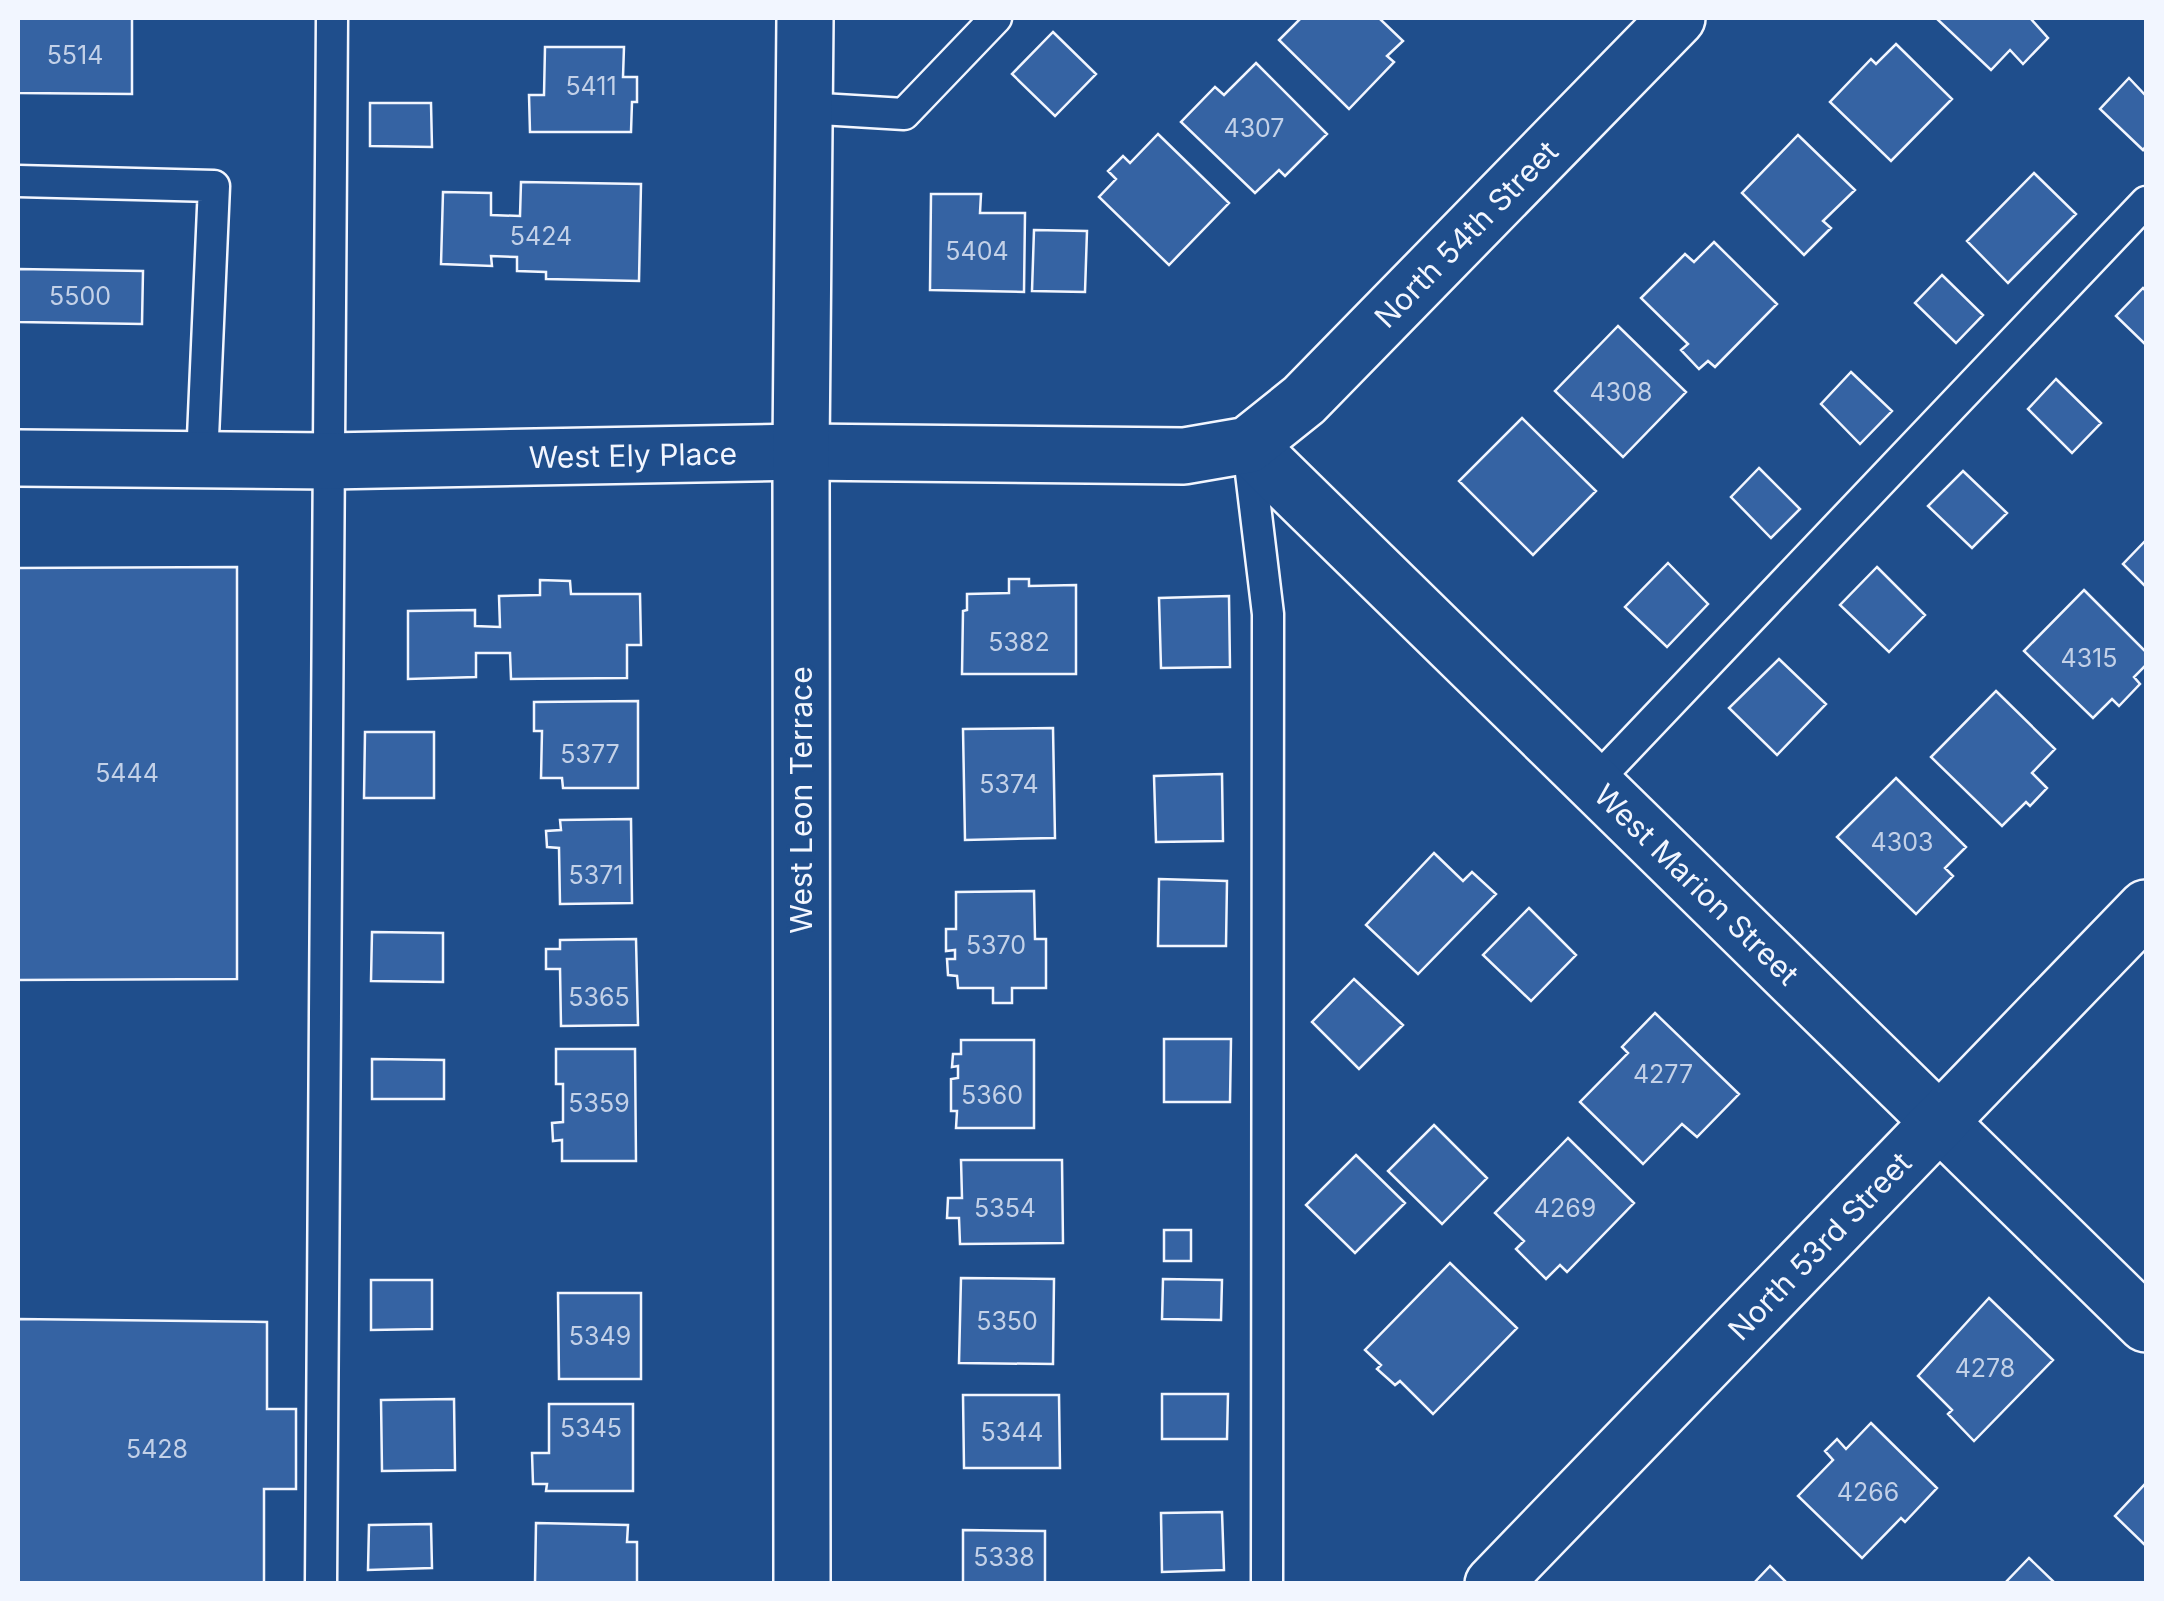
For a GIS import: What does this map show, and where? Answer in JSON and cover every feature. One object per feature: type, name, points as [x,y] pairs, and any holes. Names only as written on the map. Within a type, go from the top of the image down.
[{"type":"street","name":"West Leon Terrace","points":[[802,1584],[801,452],[805,18]]},
{"type":"street","name":"North 54th Street","points":[[1248,445],[1304,400],[1677,18]]},
{"type":"street","name":"West Ely Place","points":[[18,458],[329,461],[801,452],[1184,456],[1248,445]]},
{"type":"street","name":"West Marion Street","points":[[1248,445],[2146,1324]]},
{"type":"street","name":"North 53rd Street","points":[[1493,1584],[2146,908]]},
{"type":"lane","points":[[321,1584],[332,18]]},
{"type":"lane","points":[[804,108],[904,114],[996,18]]},
{"type":"lane","points":[[18,181],[214,186],[202,460]]},
{"type":"lane","points":[[1594,783],[2146,202]]},
{"type":"lane","points":[[1248,445],[1268,614],[1268,1584]]},
{"type":"building","points":[[18,18],[132,18],[132,94],[18,93]]},
{"type":"building","points":[[1301,18],[1379,18],[1403,41],[1387,56],[1394,62],[1349,109],[1279,40]]},
{"type":"building","points":[[1936,18],[2030,18],[2048,38],[2023,64],[2010,50],[1991,70]]},
{"type":"building","points":[[1053,32],[1096,74],[1055,116],[1012,74]]},
{"type":"building","points":[[1896,44],[1952,99],[1891,161],[1830,102],[1871,59],[1876,64]]},
{"type":"building","points":[[545,47],[624,47],[623,77],[637,77],[631,132],[530,132],[529,95],[544,95]]},
{"type":"building","points":[[1256,63],[1327,134],[1285,176],[1279,170],[1255,193],[1181,122],[1215,87],[1224,95]]},
{"type":"building","points":[[2129,78],[2146,96],[2143,150],[2100,109]]},
{"type":"building","points":[[370,103],[431,103],[432,147],[370,146]]},
{"type":"building","points":[[1158,134],[1229,203],[1169,265],[1099,197],[1116,179],[1108,171],[1123,156],[1130,163]]},
{"type":"building","points":[[1798,135],[1855,190],[1823,221],[1831,228],[1804,255],[1742,193]]},
{"type":"building","points":[[2034,173],[2076,214],[2008,283],[1967,241]]},
{"type":"building","points":[[521,182],[641,184],[639,281],[546,279],[546,272],[517,271],[517,257],[491,256],[492,266],[441,264],[443,192],[491,193],[491,215],[520,216]]},
{"type":"building","points":[[931,194],[981,194],[980,213],[1025,213],[1024,292],[930,290]]},
{"type":"building","points":[[1034,230],[1087,231],[1085,292],[1032,291]]},
{"type":"building","points":[[1714,242],[1777,304],[1715,367],[1708,361],[1699,369],[1681,350],[1688,344],[1641,298],[1685,254],[1694,262]]},
{"type":"building","points":[[18,269],[143,271],[142,324],[18,322]]},
{"type":"building","points":[[1942,275],[1983,315],[1956,343],[1915,303]]},
{"type":"building","points":[[2143,288],[2146,291],[2146,345],[2116,316]]},
{"type":"building","points":[[1618,326],[1686,392],[1623,457],[1555,391]]},
{"type":"building","points":[[1851,372],[1892,411],[1860,444],[1821,404]]},
{"type":"building","points":[[2056,379],[2101,423],[2072,453],[2028,409]]},
{"type":"building","points":[[1522,418],[1596,491],[1533,555],[1459,481]]},
{"type":"building","points":[[1759,468],[1800,509],[1771,538],[1731,497]]},
{"type":"building","points":[[1963,471],[2007,513],[1972,548],[1928,506]]},
{"type":"building","points":[[2146,540],[2146,587],[2123,564]]},
{"type":"building","points":[[1668,563],[1708,604],[1667,647],[1625,607]]},
{"type":"building","points":[[237,567],[237,979],[18,980],[18,568]]},
{"type":"building","points":[[1877,567],[1925,615],[1889,652],[1840,605]]},
{"type":"building","points":[[1009,579],[1029,579],[1029,586],[1076,585],[1076,674],[962,674],[967,594],[1009,593]]},
{"type":"building","points":[[540,580],[570,581],[571,594],[640,594],[641,645],[627,645],[627,678],[511,679],[510,653],[476,653],[476,677],[408,679],[408,611],[475,610],[475,626],[500,627],[499,596],[540,595]]},
{"type":"building","points":[[2084,590],[2146,652],[2146,665],[2134,677],[2140,684],[2119,706],[2112,699],[2093,718],[2024,651]]},
{"type":"building","points":[[1229,596],[1230,667],[1161,668],[1159,598]]},
{"type":"building","points":[[1779,659],[1826,704],[1777,755],[1729,708]]},
{"type":"building","points":[[1996,691],[2055,749],[2032,773],[2047,788],[2002,826],[1931,757]]},
{"type":"building","points":[[638,701],[638,788],[563,788],[562,778],[541,778],[542,731],[534,731],[534,702]]},
{"type":"building","points":[[1053,728],[1055,838],[965,840],[963,729]]},
{"type":"building","points":[[365,732],[434,732],[434,798],[364,798]]},
{"type":"building","points":[[1222,774],[1223,841],[1156,842],[1154,776]]},
{"type":"building","points":[[1896,778],[1966,847],[1945,868],[1953,876],[1916,914],[1837,837]]},
{"type":"building","points":[[631,819],[632,903],[560,904],[559,848],[547,847],[546,831],[561,830],[560,820]]},
{"type":"building","points":[[1434,853],[1463,881],[1472,872],[1496,894],[1418,974],[1366,925]]},
{"type":"building","points":[[1159,879],[1227,881],[1226,946],[1158,946]]},
{"type":"building","points":[[1034,891],[1035,939],[1046,939],[1046,988],[1012,988],[1012,1003],[993,1003],[993,988],[958,988],[957,976],[948,975],[947,959],[955,959],[955,950],[946,951],[946,929],[956,929],[956,892]]},
{"type":"building","points":[[1529,908],[1576,955],[1531,1001],[1483,955]]},
{"type":"building","points":[[372,932],[443,933],[443,982],[371,981]]},
{"type":"building","points":[[636,939],[638,1025],[561,1026],[560,969],[546,969],[546,949],[560,949],[560,940]]},
{"type":"building","points":[[1354,979],[1403,1025],[1359,1069],[1312,1022]]},
{"type":"building","points":[[1655,1013],[1739,1094],[1697,1137],[1682,1124],[1643,1164],[1580,1102],[1628,1053],[1622,1047]]},
{"type":"building","points":[[1164,1039],[1231,1039],[1230,1102],[1164,1102]]},
{"type":"building","points":[[961,1040],[1034,1040],[1034,1128],[956,1128],[957,1111],[951,1111],[951,1079],[958,1078],[958,1066],[952,1067],[953,1054],[961,1054]]},
{"type":"building","points":[[556,1049],[635,1049],[636,1161],[562,1161],[562,1140],[553,1141],[552,1123],[563,1122],[563,1084],[556,1084]]},
{"type":"building","points":[[372,1059],[444,1060],[444,1099],[372,1099]]},
{"type":"building","points":[[1434,1125],[1487,1178],[1442,1224],[1388,1171]]},
{"type":"building","points":[[1568,1138],[1634,1203],[1567,1272],[1560,1265],[1546,1279],[1516,1249],[1524,1241],[1495,1213]]},
{"type":"building","points":[[1356,1155],[1405,1203],[1355,1253],[1306,1205]]},
{"type":"building","points":[[961,1160],[1062,1160],[1063,1243],[960,1244],[959,1218],[947,1218],[948,1198],[962,1198]]},
{"type":"building","points":[[1164,1230],[1191,1230],[1191,1261],[1164,1261]]},
{"type":"building","points":[[1450,1263],[1517,1328],[1433,1414],[1400,1381],[1395,1385],[1377,1369],[1381,1365],[1365,1350]]},
{"type":"building","points":[[961,1278],[1054,1279],[1053,1364],[959,1363]]},
{"type":"building","points":[[1163,1279],[1222,1280],[1221,1320],[1162,1319]]},
{"type":"building","points":[[371,1280],[432,1280],[432,1329],[371,1330]]},
{"type":"building","points":[[558,1293],[641,1293],[641,1379],[559,1379]]},
{"type":"building","points":[[1989,1298],[2053,1360],[1974,1441],[1948,1414],[1952,1410],[1918,1376]]},
{"type":"building","points":[[18,1319],[267,1322],[267,1409],[296,1409],[296,1489],[264,1489],[264,1584],[18,1584]]},
{"type":"building","points":[[1162,1394],[1228,1394],[1227,1439],[1162,1439]]},
{"type":"building","points":[[963,1395],[1059,1395],[1060,1468],[964,1468]]},
{"type":"building","points":[[454,1399],[455,1470],[382,1471],[381,1400]]},
{"type":"building","points":[[549,1404],[633,1404],[633,1491],[546,1491],[547,1484],[533,1484],[532,1453],[549,1453]]},
{"type":"building","points":[[1871,1423],[1937,1488],[1905,1522],[1901,1518],[1862,1558],[1798,1496],[1833,1460],[1825,1451],[1837,1439],[1846,1449]]},
{"type":"building","points":[[2146,1483],[2146,1546],[2115,1516]]},
{"type":"building","points":[[1222,1512],[1224,1570],[1162,1572],[1161,1513]]},
{"type":"building","points":[[536,1523],[628,1525],[627,1542],[637,1542],[637,1584],[535,1584]]},
{"type":"building","points":[[431,1524],[432,1568],[368,1570],[369,1525]]},
{"type":"building","points":[[963,1530],[1045,1531],[1045,1584],[963,1584]]},
{"type":"building","points":[[2029,1558],[2056,1584],[2004,1584]]},
{"type":"building","points":[[1770,1566],[1788,1584],[1753,1584]]}]
